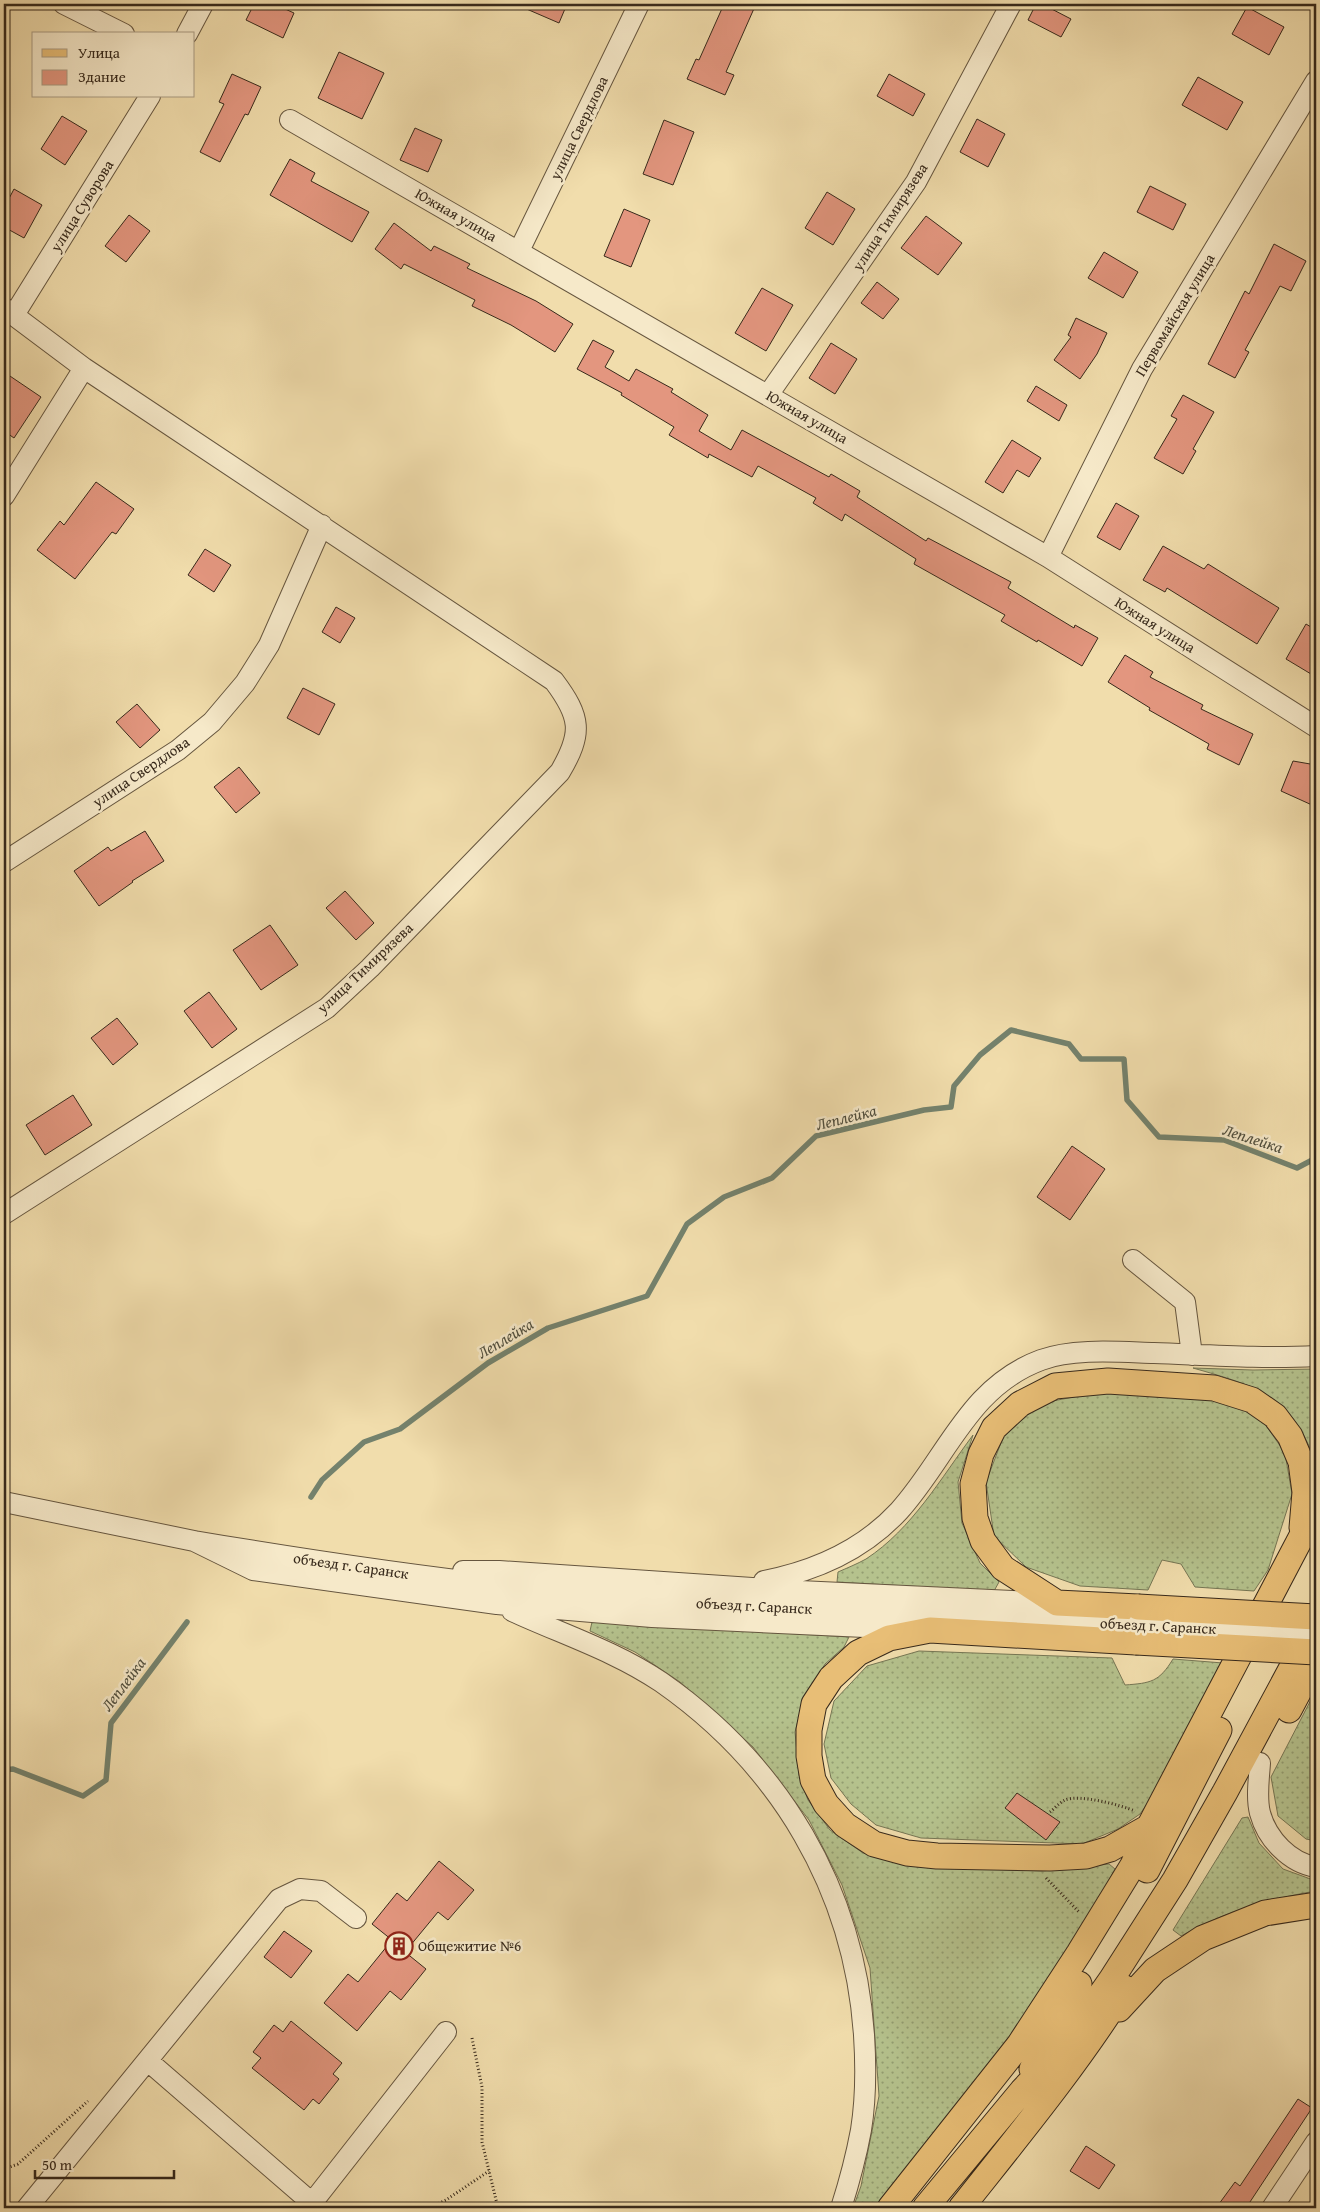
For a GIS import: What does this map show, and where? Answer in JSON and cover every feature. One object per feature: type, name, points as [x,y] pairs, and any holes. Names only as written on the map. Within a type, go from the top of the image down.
[{"type":"main road","points":[[890,2208],[1019,2045],[1095,1927],[1133,1865],[1151,1822],[1309,1539],[1301,1462],[1290,1436],[1275,1416],[1252,1400],[1214,1388],[1108,1381],[1055,1386],[1020,1404],[994,1428],[981,1454],[973,1484],[975,1518],[983,1541],[1003,1568],[1057,1603],[1137,1624],[1316,1652]]},
{"type":"main road","points":[[1022,2091],[1052,2027],[1136,1891],[1309,1539],[1316,1509]]},
{"type":"main road","points":[[1151,1822],[1110,1849],[1086,1856],[1036,1858],[937,1856],[907,1853],[874,1844],[845,1825],[826,1804],[813,1780],[808,1756],[809,1730],[814,1704],[830,1678],[858,1653],[889,1638],[930,1630],[1316,1617]]},
{"type":"main road","points":[[925,2208],[1022,2091],[1069,2040],[1111,1980],[1169,1889],[1226,1792],[1316,1623]]},
{"type":"main road","points":[[961,2208],[1040,2110],[1095,2035],[1233,1811],[1316,1660]]},
{"type":"main road","points":[[1095,2035],[1155,1970],[1203,1938],[1265,1913],[1316,1905]]},
{"type":"street","points":[[64,4],[120,32]]},
{"type":"street","points":[[188,32],[203,4]]},
{"type":"street","name":"улица Свердлова","points":[[519,252],[639,4]]},
{"type":"street","name":"улица Тимирязева","points":[[768,395],[916,182],[1011,4]]},
{"type":"street","name":"Первомайская улица","points":[[1048,557],[1142,369],[1316,81]]},
{"type":"street","name":"улица Суворова","points":[[9,312],[149,98]]},
{"type":"street","name":"Южная улица","points":[[290,120],[1048,557],[1316,728]]},
{"type":"street","points":[[9,312],[84,368],[322,525]]},
{"type":"street","points":[[4,496],[84,368]]},
{"type":"street","name":"улица Свердлова","points":[[4,862],[178,750],[212,722],[244,683],[269,644],[322,525]]},
{"type":"street","name":"улица Тимирязева","points":[[4,1214],[327,1008],[370,968],[560,772],[573,751],[577,726],[569,702],[554,681],[322,525]]},
{"type":"street","points":[[1133,1260],[1185,1302],[1192,1355]]},
{"type":"street","points":[[737,1587],[796,1575],[832,1561],[859,1546],[899,1511],[973,1409],[1000,1382],[1030,1364],[1058,1355],[1078,1353],[1282,1358],[1316,1356]]},
{"type":"street","points":[[4,1502],[194,1541],[254,1570],[497,1604],[652,1617],[930,1630]]},
{"type":"street","name":"объезд г. Саранск","points":[[194,1541],[378,1571],[504,1587],[672,1602],[1316,1634]]},
{"type":"street","points":[[378,1571],[499,1571],[737,1587],[1057,1603]]},
{"type":"street","points":[[497,1604],[609,1652],[659,1681],[696,1708],[728,1737],[778,1794],[817,1858],[828,1883],[855,1968],[862,2014],[865,2084],[861,2129],[852,2175],[841,2208]]},
{"type":"street","points":[[1260,1763],[1258,1789],[1260,1814],[1269,1832],[1281,1848],[1294,1860],[1316,1867]]},
{"type":"street","points":[[27,2208],[279,1899],[300,1889],[321,1891],[356,1918]]},
{"type":"street","points":[[148,2061],[310,2206],[446,2032]]},
{"type":"street","points":[[1272,2208],[1316,2142]]},
{"type":"path","points":[[1050,1812],[1066,1800],[1088,1800],[1117,1804],[1151,1822]]},
{"type":"path","points":[[1036,1858],[1049,1883],[1095,1927]]},
{"type":"path","points":[[472,2038],[482,2087],[482,2142],[498,2208]]},
{"type":"path","points":[[4,2169],[18,2164],[93,2096]]},
{"type":"path","points":[[429,2208],[446,2200],[488,2171]]},
{"type":"green space","points":[[1193,1368],[1253,1370],[1316,1369],[1316,1464],[1307,1441],[1296,1423],[1284,1408],[1270,1397],[1237,1381]]},
{"type":"green space","points":[[1100,1392],[1208,1399],[1258,1414],[1285,1453],[1292,1494],[1268,1570],[1254,1591],[1195,1587],[1181,1564],[1162,1560],[1148,1590],[1080,1586],[1026,1567],[994,1536],[986,1482],[1004,1435],[1042,1403]]},
{"type":"green space","points":[[973,1435],[958,1482],[962,1523],[980,1563],[999,1582],[994,1591],[837,1582],[838,1572],[866,1559],[898,1533],[912,1518]]},
{"type":"green space","points":[[592,1622],[849,1637],[844,1647],[825,1664],[803,1701],[795,1732],[799,1775],[808,1800],[830,1830],[863,1853],[933,1867],[1042,1871],[1109,1864],[1115,1869],[1089,1917],[1022,2022],[961,2103],[876,2208],[853,2208],[861,2186],[879,2096],[870,1968],[842,1885],[809,1820],[753,1747],[680,1682],[635,1652],[590,1631]]},
{"type":"green space","points":[[919,1651],[1112,1658],[1125,1685],[1154,1680],[1159,1677],[1173,1659],[1223,1663],[1161,1784],[1140,1814],[1118,1829],[1082,1844],[921,1838],[876,1825],[851,1804],[831,1778],[824,1744],[834,1701],[867,1666]]},
{"type":"green space","points":[[1316,1690],[1316,1841],[1306,1839],[1278,1816],[1271,1777]]},
{"type":"green space","points":[[1248,1817],[1259,1843],[1283,1869],[1316,1881],[1316,1891],[1281,1898],[1230,1913],[1181,1936],[1173,1930],[1242,1818]]},
{"type":"building","points":[[254,4],[274,4],[294,13],[283,38],[246,20]]},
{"type":"building","points":[[515,4],[567,4],[559,23]]},
{"type":"building","points":[[724,4],[756,4],[726,72],[734,75],[725,95],[687,79],[696,59],[699,60]]},
{"type":"building","points":[[1036,4],[1042,4],[1071,19],[1061,37],[1028,20]]},
{"type":"building","points":[[1247,7],[1284,27],[1269,55],[1232,34]]},
{"type":"building","points":[[339,52],[384,73],[362,119],[318,98]]},
{"type":"building","points":[[232,74],[261,87],[248,115],[245,114],[220,162],[200,152],[224,104],[219,102]]},
{"type":"building","points":[[889,74],[925,94],[913,116],[877,96]]},
{"type":"building","points":[[1198,77],[1243,102],[1227,130],[1182,105]]},
{"type":"building","points":[[62,116],[87,131],[65,165],[41,149]]},
{"type":"building","points":[[977,119],[1005,134],[988,167],[960,152]]},
{"type":"building","points":[[664,120],[694,132],[673,185],[643,174]]},
{"type":"building","points":[[415,128],[442,140],[428,172],[400,160]]},
{"type":"building","points":[[290,159],[315,173],[311,181],[369,212],[352,242],[270,195]]},
{"type":"building","points":[[1150,186],[1186,204],[1173,230],[1137,212]]},
{"type":"building","points":[[14,189],[42,205],[24,238],[4,227],[4,208]]},
{"type":"building","points":[[827,192],[855,209],[833,245],[805,228]]},
{"type":"building","points":[[624,209],[650,220],[631,267],[604,256]]},
{"type":"building","points":[[129,215],[150,231],[126,262],[105,246]]},
{"type":"building","points":[[926,216],[962,243],[938,275],[901,248]]},
{"type":"building","points":[[394,223],[431,251],[434,246],[470,264],[467,268],[536,301],[573,324],[555,352],[511,325],[472,306],[475,300],[404,264],[401,269],[375,249]]},
{"type":"building","points":[[1274,244],[1306,261],[1291,291],[1280,286],[1245,350],[1249,352],[1235,378],[1208,364],[1245,291],[1249,294]]},
{"type":"building","points":[[1104,252],[1138,272],[1123,298],[1088,278]]},
{"type":"building","points":[[877,282],[899,299],[883,319],[861,303]]},
{"type":"building","points":[[762,288],[793,305],[766,351],[735,333]]},
{"type":"building","points":[[1076,318],[1107,333],[1097,354],[1080,379],[1054,360],[1071,337],[1068,335]]},
{"type":"building","points":[[593,340],[614,351],[605,367],[629,381],[636,369],[673,389],[671,392],[708,415],[699,431],[731,450],[742,430],[829,477],[831,474],[860,491],[857,497],[926,541],[928,538],[1011,582],[1008,588],[1074,628],[1075,625],[1098,638],[1082,666],[1001,621],[1005,615],[914,564],[916,559],[845,514],[842,521],[813,503],[816,498],[758,466],[752,477],[709,454],[708,458],[669,435],[674,427],[621,395],[622,393],[577,369]]},
{"type":"building","points":[[831,343],[857,359],[835,394],[809,378]]},
{"type":"building","points":[[4,372],[41,397],[14,438],[4,431]]},
{"type":"building","points":[[1036,386],[1067,405],[1059,421],[1027,401]]},
{"type":"building","points":[[1183,395],[1214,412],[1193,449],[1196,451],[1183,474],[1154,458],[1177,419],[1171,416]]},
{"type":"building","points":[[1012,440],[1041,458],[1029,477],[1017,470],[1003,493],[985,482]]},
{"type":"building","points":[[96,482],[134,509],[116,534],[112,532],[75,579],[37,550],[60,521],[64,525]]},
{"type":"building","points":[[1116,503],[1139,516],[1120,550],[1097,537]]},
{"type":"building","points":[[1163,546],[1204,569],[1208,564],[1279,608],[1257,644],[1167,588],[1165,592],[1143,580]]},
{"type":"building","points":[[205,549],[231,565],[214,592],[188,575]]},
{"type":"building","points":[[336,607],[355,618],[340,643],[322,632]]},
{"type":"building","points":[[1306,624],[1316,630],[1316,677],[1286,659]]},
{"type":"building","points":[[1125,655],[1153,672],[1150,677],[1203,705],[1201,709],[1253,734],[1239,765],[1207,749],[1209,744],[1149,710],[1150,708],[1108,682]]},
{"type":"building","points":[[303,688],[335,704],[319,735],[287,718]]},
{"type":"building","points":[[137,704],[160,730],[140,748],[116,722]]},
{"type":"building","points":[[1293,761],[1316,765],[1316,795],[1312,805],[1281,791]]},
{"type":"building","points":[[239,767],[260,793],[236,813],[214,787]]},
{"type":"building","points":[[145,831],[164,861],[132,881],[99,906],[74,871],[108,847],[111,851]]},
{"type":"building","points":[[345,891],[374,923],[356,940],[326,908]]},
{"type":"building","points":[[270,925],[298,965],[261,990],[233,950]]},
{"type":"building","points":[[209,992],[237,1029],[212,1048],[184,1011]]},
{"type":"building","points":[[117,1018],[138,1044],[113,1065],[91,1038]]},
{"type":"building","points":[[73,1095],[92,1125],[45,1155],[26,1125]]},
{"type":"building","points":[[1072,1146],[1105,1169],[1070,1220],[1037,1197]]},
{"type":"building","points":[[1017,1793],[1060,1822],[1046,1840],[1005,1808]]},
{"type":"building","name":"Общежитие №6","points":[[439,1861],[474,1890],[448,1920],[438,1912],[405,1952],[426,1969],[401,2000],[390,1991],[357,2031],[324,2003],[348,1974],[358,1982],[392,1940],[372,1924],[397,1893],[407,1901]]},
{"type":"building","points":[[284,1931],[312,1951],[291,1978],[264,1957]]},
{"type":"building","points":[[291,2021],[342,2063],[333,2074],[339,2079],[319,2104],[313,2099],[304,2110],[252,2068],[261,2058],[253,2052],[274,2025],[283,2032]]},
{"type":"building","points":[[1298,2099],[1312,2108],[1246,2208],[1216,2208],[1235,2182],[1240,2186]]},
{"type":"building","points":[[1086,2146],[1115,2165],[1099,2189],[1070,2171]]},
{"type":"waterway","name":"Леплейка","points":[[311,1497],[322,1480],[364,1442],[400,1429],[488,1363],[548,1328],[647,1296],[687,1224],[724,1197],[772,1178],[816,1136],[924,1110],[951,1107],[954,1086],[980,1055],[1011,1030],[1069,1044],[1081,1059],[1124,1059],[1127,1100],[1159,1137],[1224,1140],[1297,1168],[1316,1158]]},
{"type":"waterway","name":"Леплейка","points":[[4,1770],[13,1769],[83,1796],[106,1780],[111,1723],[187,1622]]},
{"type":"place","name":"Общежитие №6","points":[[399,1946]]}]
